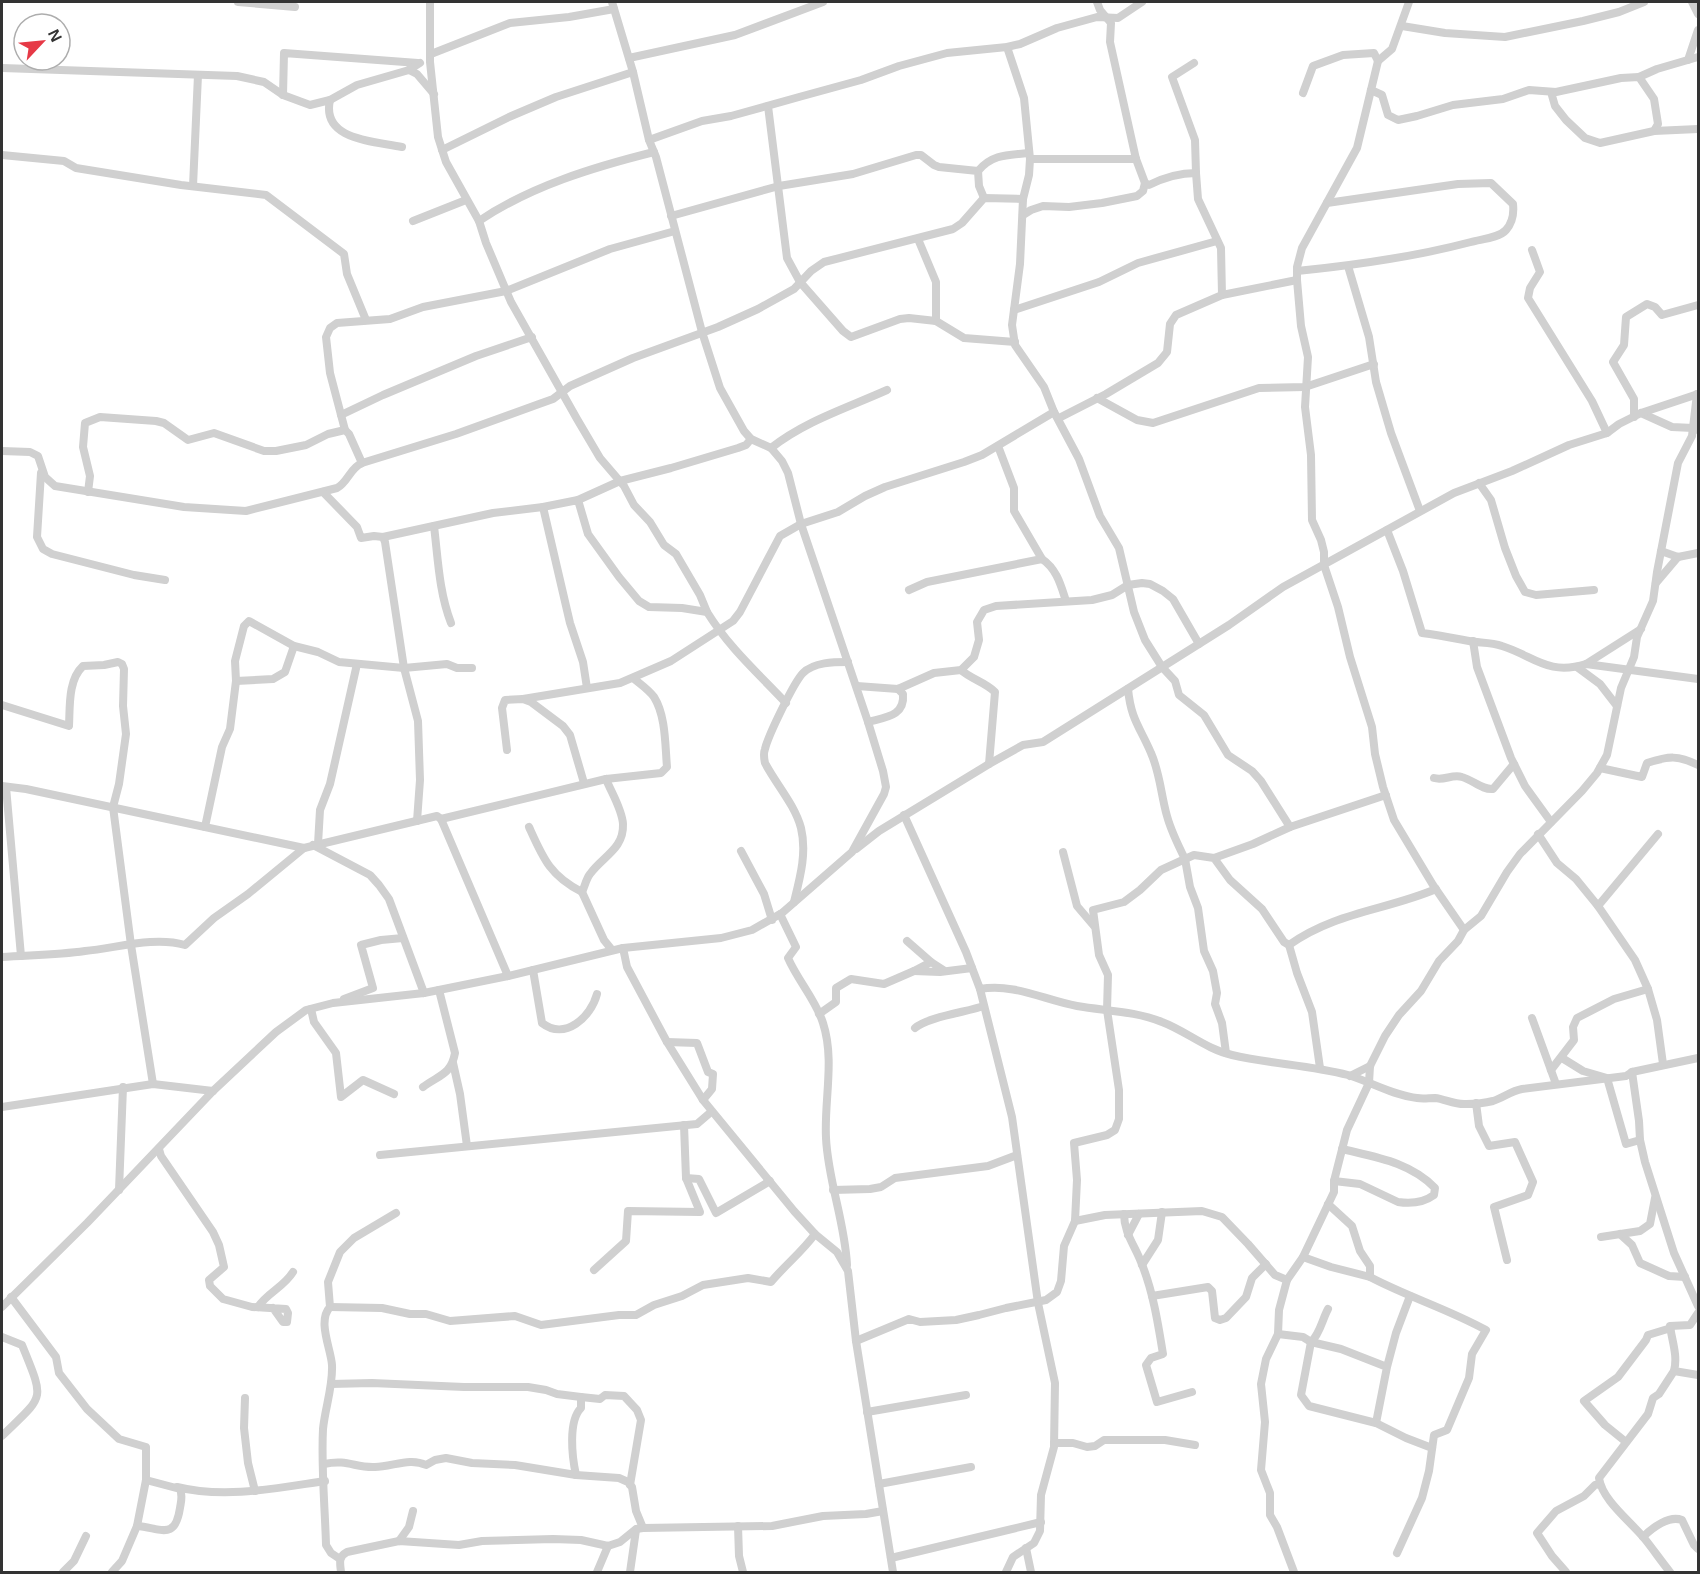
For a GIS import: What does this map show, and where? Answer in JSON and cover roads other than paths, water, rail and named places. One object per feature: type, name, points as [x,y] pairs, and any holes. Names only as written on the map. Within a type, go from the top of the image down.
[{"type":"street","points":[[237,2],[295,7]]},
{"type":"street","points":[[430,2],[430,58],[438,137],[446,162],[479,221],[506,291],[600,458],[620,481],[664,545],[676,554],[718,630],[745,663],[758,672],[786,703]]},
{"type":"street","points":[[629,58],[735,36],[823,2]]},
{"type":"street","points":[[1023,215],[1043,206],[1069,207],[1102,203],[1137,196],[1143,191],[1145,183],[1136,159],[1110,42],[1111,23],[1100,10],[1097,2]]},
{"type":"street","points":[[649,140],[702,121],[768,106],[947,53],[1007,47],[1020,44],[1057,28],[1106,17],[1118,18],[1142,2]]},
{"type":"street","points":[[1409,2],[1392,49],[1378,61],[1357,148],[1302,248],[1297,275],[1301,326],[1308,357],[1305,407],[1311,455],[1312,520],[1321,540],[1324,565],[1372,727],[1375,754],[1394,820],[1436,890],[1464,930]]},
{"type":"street","points":[[1402,26],[1445,33],[1505,36],[1592,19],[1644,2]]},
{"type":"street","points":[[1692,2],[1698,14]]},
{"type":"street","points":[[2,68],[237,76],[264,82],[310,105],[330,100],[357,85],[409,70],[418,63],[510,23],[569,17],[613,5],[702,332],[720,388],[744,431],[751,439],[771,448],[788,473],[801,525],[868,722],[886,787],[879,805],[852,852]]},
{"type":"street","points":[[1688,60],[1698,30]]},
{"type":"street","points":[[1007,47],[1024,98],[1029,156],[1029,175],[1023,199],[1020,264],[1012,325],[1015,342],[1044,387],[1079,459],[1100,516],[1119,548],[1138,624],[1162,667],[1174,681],[1179,695],[1203,715],[1228,755],[1252,771],[1261,781],[1290,827]]},
{"type":"street","points":[[284,94],[284,53],[418,63]]},
{"type":"street","points":[[1303,93],[1314,66],[1342,55],[1374,53],[1378,61]]},
{"type":"street","points":[[1371,90],[1382,95],[1388,115],[1398,120],[1453,105],[1503,99],[1529,90],[1556,92],[1621,78],[1640,77],[1657,69],[1698,57]]},
{"type":"street","points":[[1194,63],[1172,77],[1195,140],[1198,200],[1221,248],[1222,295]]},
{"type":"street","points":[[409,70],[417,75],[434,94]]},
{"type":"street","points":[[442,150],[537,105],[633,72]]},
{"type":"street","points":[[193,186],[198,75]]},
{"type":"street","points":[[1640,77],[1654,99],[1657,110],[1658,124],[1654,131]]},
{"type":"street","points":[[1551,92],[1555,105],[1566,120],[1586,138],[1600,143],[1654,131],[1698,129]]},
{"type":"street","points":[[330,100],[328,117],[334,127],[344,134],[402,147]]},
{"type":"street","points":[[768,106],[787,258],[800,282],[835,323],[851,337],[909,318],[936,321],[964,338],[1015,342]]},
{"type":"street","points":[[479,221],[519,198],[564,180],[607,164],[654,152]]},
{"type":"street","points":[[671,216],[779,186],[853,174],[921,154],[934,165],[978,171]]},
{"type":"street","points":[[2,155],[64,161],[76,168],[266,195],[344,254],[347,274],[366,321]]},
{"type":"street","points":[[984,198],[979,186],[978,171],[994,157],[1136,159]]},
{"type":"street","points":[[1145,183],[1149,185],[1162,178],[1181,173],[1196,173]]},
{"type":"street","points":[[507,750],[502,708],[505,700],[608,686],[671,661],[733,621],[780,536],[801,525],[838,512],[865,496],[964,462],[1056,415],[1097,398],[1158,363],[1164,357],[1167,352],[1170,324],[1176,315],[1222,295],[1297,275],[1404,258],[1495,236],[1506,231],[1514,215],[1513,204],[1491,183],[1458,184],[1327,203]]},
{"type":"street","points":[[2,451],[30,452],[38,456],[45,477],[55,486],[184,507],[246,511],[323,492],[342,485],[354,466],[456,434],[553,399],[562,390],[633,358],[759,309],[784,295],[824,262],[958,227],[984,198],[1023,199]]},
{"type":"street","points":[[413,221],[466,200]]},
{"type":"street","points":[[362,463],[345,430],[330,373],[326,337],[330,328],[337,323],[390,319],[433,305],[506,291],[610,249],[675,231]]},
{"type":"street","points":[[918,239],[936,282],[936,321]]},
{"type":"street","points":[[1014,310],[1099,282],[1138,262],[1217,241]]},
{"type":"street","points":[[1532,250],[1540,272],[1527,298],[1592,401],[1607,433]]},
{"type":"street","points":[[1348,266],[1369,337],[1376,382],[1391,433],[1420,511]]},
{"type":"street","points":[[1638,415],[1634,399],[1612,362],[1624,345],[1626,317],[1647,304],[1655,307],[1662,315],[1698,305]]},
{"type":"street","points":[[341,415],[373,399],[532,337]]},
{"type":"street","points":[[1097,398],[1137,420],[1153,423],[1259,388],[1305,387],[1374,364]]},
{"type":"street","points":[[771,448],[810,422],[846,409],[887,390]]},
{"type":"street","points":[[333,1003],[424,993],[508,976],[612,950],[732,936],[752,930],[776,917],[852,852],[904,815],[1023,745],[1043,742],[1199,644],[1283,587],[1454,493],[1512,471],[1569,445],[1607,433],[1638,415],[1698,394],[1696,429],[1678,463],[1653,601],[1641,628],[1629,671],[1621,688],[1606,755],[1600,768],[1582,791],[1538,834],[1506,872],[1481,916],[1464,930],[1458,941],[1439,961],[1421,991],[1399,1015],[1385,1036],[1370,1066],[1369,1083],[1347,1130],[1334,1181],[1334,1192],[1303,1257],[1287,1280],[1279,1310],[1278,1334],[1266,1359],[1261,1384],[1265,1422],[1261,1470],[1270,1493],[1270,1515],[1294,1572]]},
{"type":"street","points":[[1638,415],[1672,427],[1696,429]]},
{"type":"street","points":[[88,492],[90,476],[83,447],[85,423],[100,417],[164,423],[188,440],[214,433],[264,451],[306,445],[328,434],[345,430]]},
{"type":"street","points":[[323,492],[357,527],[361,538],[383,537],[493,513],[578,500],[620,481],[738,448],[746,445],[751,439]]},
{"type":"street","points":[[998,446],[1014,488],[1014,511],[1042,559],[1047,562],[1059,579],[1066,601]]},
{"type":"street","points":[[42,463],[38,537],[43,549],[52,554],[114,570],[165,580]]},
{"type":"street","points":[[1479,483],[1491,500],[1505,548],[1525,592],[1536,595],[1594,590]]},
{"type":"street","points":[[337,488],[338,508]]},
{"type":"street","points":[[578,500],[588,534],[639,601],[649,607],[682,608],[706,612]]},
{"type":"street","points":[[543,507],[570,623],[583,662],[587,688]]},
{"type":"street","points":[[434,526],[441,594],[451,623]]},
{"type":"street","points":[[1387,530],[1403,571],[1422,633],[1500,645],[1529,657],[1536,663],[1552,667],[1582,666],[1698,679]]},
{"type":"street","points":[[383,537],[404,668],[418,722],[420,780],[417,821]]},
{"type":"street","points":[[1661,550],[1678,556],[1698,553]]},
{"type":"street","points":[[1656,583],[1678,556]]},
{"type":"street","points":[[909,590],[927,582],[1042,559]]},
{"type":"street","points":[[857,686],[898,689],[934,673],[960,670],[974,657],[979,640],[977,622],[984,610],[996,606],[1092,600],[1112,595],[1128,585],[1142,583],[1150,584],[1173,599],[1199,644]]},
{"type":"street","points":[[206,827],[222,747],[230,729],[236,681],[235,661],[244,626],[249,621],[294,646],[318,652],[339,662],[404,668],[447,664],[458,668],[472,668]]},
{"type":"street","points":[[1582,666],[1641,628]]},
{"type":"street","points":[[1473,641],[1477,668],[1514,764],[1525,786],[1551,822]]},
{"type":"street","points":[[236,681],[273,679],[285,672],[294,646]]},
{"type":"street","points":[[2,705],[69,726],[70,703],[76,672],[83,666],[118,662],[122,664],[125,675],[123,706],[126,734],[119,784],[113,807],[131,945],[153,1084]]},
{"type":"street","points":[[794,902],[803,862],[804,844],[801,827],[765,763],[764,752],[786,703],[803,673],[813,666],[848,662]]},
{"type":"street","points":[[312,845],[330,784],[357,664]]},
{"type":"street","points":[[1582,666],[1617,706]]},
{"type":"street","points":[[960,670],[969,678],[990,687],[995,692],[989,764]]},
{"type":"street","points":[[441,819],[584,783],[646,776],[661,772],[667,767],[665,739],[655,699],[633,678]]},
{"type":"street","points":[[868,722],[896,715],[902,708],[903,694],[898,689]]},
{"type":"street","points":[[1128,689],[1130,710],[1152,753],[1164,795],[1167,817],[1185,859],[1190,887],[1198,908],[1204,951],[1213,971],[1217,993],[1215,1004],[1226,1053]]},
{"type":"street","points":[[523,699],[531,702],[563,726],[570,735],[584,783]]},
{"type":"street","points":[[1600,768],[1642,777],[1647,763],[1667,756],[1684,758],[1698,765]]},
{"type":"street","points":[[1434,778],[1441,780],[1456,776],[1469,779],[1487,790],[1493,789],[1514,764]]},
{"type":"street","points":[[582,892],[589,875],[621,841],[623,824],[621,815],[606,779]]},
{"type":"street","points":[[21,956],[4,787],[26,789],[206,827],[312,845],[370,875],[389,900],[424,993]]},
{"type":"street","points":[[856,1341],[909,1319],[920,1322],[956,1320],[1038,1303],[1057,1292],[1061,1281],[1064,1246],[1075,1221],[1077,1180],[1074,1143],[1107,1135],[1114,1130],[1119,1119],[1119,1090],[1107,1010],[1108,975],[1099,955],[1093,910],[1124,902],[1161,870],[1194,855],[1214,858],[1254,844],[1290,827],[1386,795]]},
{"type":"street","points":[[904,815],[980,989],[1012,1117],[1038,1303],[1055,1383],[1054,1443],[1041,1495],[1040,1532],[1034,1543],[1013,1557],[1006,1572]]},
{"type":"street","points":[[2,957],[84,952],[174,942],[185,945],[214,918],[312,845],[437,816],[441,819],[508,976]]},
{"type":"street","points":[[529,827],[547,865],[563,881],[582,892],[604,940],[612,950]]},
{"type":"street","points":[[1538,834],[1557,863],[1576,879],[1598,906],[1635,960],[1648,988],[1657,1020],[1664,1064]]},
{"type":"street","points":[[1598,906],[1658,834]]},
{"type":"street","points":[[741,850],[776,917],[796,947],[788,958],[823,1023],[828,1066],[826,1137],[833,1190],[846,1251],[856,1341],[893,1572]]},
{"type":"street","points":[[1063,852],[1077,906],[1094,926]]},
{"type":"street","points":[[1214,858],[1230,880],[1262,909],[1284,942],[1289,945],[1312,1012],[1320,1068]]},
{"type":"street","points":[[1289,945],[1317,927],[1348,915],[1436,890]]},
{"type":"street","points":[[2,1307],[159,1149],[213,1090],[276,1032],[311,1009],[373,988],[361,945],[403,938]]},
{"type":"street","points":[[907,941],[945,972]]},
{"type":"street","points":[[623,948],[627,967],[667,1042],[711,1112],[815,1234],[837,1252],[848,1271]]},
{"type":"street","points":[[819,1014],[836,1002],[836,988],[851,979],[884,984],[931,962]]},
{"type":"street","points":[[914,971],[945,972],[972,968]]},
{"type":"street","points":[[533,970],[543,1023],[546,1026],[564,1030],[580,1022],[593,1007],[597,994]]},
{"type":"street","points":[[980,989],[995,986],[1056,1002],[1149,1017],[1168,1024],[1196,1041],[1226,1053],[1294,1066],[1320,1068],[1417,1098],[1435,1098],[1465,1105],[1493,1101],[1511,1092],[1626,1076],[1632,1072],[1698,1058]]},
{"type":"street","points":[[1551,1070],[1574,1040],[1576,1018],[1614,999],[1648,988]]},
{"type":"street","points":[[423,1087],[450,1070],[455,1053],[439,990]]},
{"type":"street","points":[[915,1028],[922,1023],[984,1006]]},
{"type":"street","points":[[311,1009],[314,1022],[336,1053],[341,1098],[363,1080],[394,1094]]},
{"type":"street","points":[[1532,1018],[1556,1084]]},
{"type":"street","points":[[667,1042],[697,1043],[708,1072],[713,1074],[712,1089],[703,1100]]},
{"type":"street","points":[[1562,1058],[1583,1071],[1607,1078]]},
{"type":"street","points":[[453,1062],[467,1146]]},
{"type":"street","points":[[1350,1076],[1370,1066]]},
{"type":"street","points":[[1632,1072],[1640,1140],[1674,1253],[1698,1306]]},
{"type":"street","points":[[1607,1078],[1626,1144],[1640,1140]]},
{"type":"street","points":[[2,1107],[153,1084],[213,1090]]},
{"type":"street","points":[[118,1190],[123,1088]]},
{"type":"street","points":[[1476,1103],[1479,1126],[1489,1146],[1515,1142],[1533,1182],[1527,1195],[1494,1207],[1507,1260]]},
{"type":"street","points":[[380,1155],[534,1139],[553,1140],[697,1124],[711,1112]]},
{"type":"street","points":[[594,1270],[626,1241],[628,1211],[700,1212],[686,1178],[684,1125]]},
{"type":"street","points":[[159,1149],[160,1156],[219,1245],[224,1267],[209,1280],[210,1286],[223,1299],[273,1308]]},
{"type":"street","points":[[1334,1181],[1360,1184],[1404,1203],[1426,1201],[1434,1195],[1435,1188],[1409,1168],[1342,1149]]},
{"type":"street","points":[[833,1190],[881,1187],[895,1178],[988,1166],[1017,1155]]},
{"type":"street","points":[[686,1178],[699,1179],[716,1213],[770,1181]]},
{"type":"street","points":[[1601,1237],[1640,1231],[1650,1224],[1656,1196]]},
{"type":"street","points":[[1328,1204],[1352,1226],[1360,1251],[1370,1266],[1370,1277]]},
{"type":"street","points":[[1075,1221],[1105,1215],[1202,1211],[1222,1217],[1275,1275],[1287,1280]]},
{"type":"street","points":[[1142,1265],[1158,1240],[1162,1212]]},
{"type":"street","points":[[340,1559],[331,1553],[326,1545],[323,1429],[332,1364],[326,1336],[325,1317],[330,1307],[328,1282],[340,1252],[354,1238],[396,1213]]},
{"type":"street","points":[[1124,1214],[1124,1226],[1142,1265],[1152,1296],[1163,1354],[1151,1358],[1146,1365],[1157,1402],[1192,1392]]},
{"type":"street","points":[[1128,1234],[1139,1214]]},
{"type":"street","points":[[330,1307],[382,1308],[410,1314],[426,1314],[450,1321],[515,1316],[541,1325],[636,1315],[654,1305],[704,1286],[748,1278],[771,1282],[786,1263],[806,1247],[815,1234]]},
{"type":"street","points":[[1620,1234],[1632,1245],[1640,1263],[1669,1276],[1685,1276]]},
{"type":"street","points":[[1303,1257],[1370,1277],[1486,1330],[1472,1354],[1469,1378],[1449,1420],[1447,1430],[1434,1435],[1429,1471],[1422,1498],[1397,1553]]},
{"type":"street","points":[[1152,1296],[1208,1287],[1212,1291],[1215,1318],[1220,1320],[1226,1318],[1246,1297],[1252,1278],[1266,1264]]},
{"type":"street","points":[[258,1307],[262,1300],[289,1280],[293,1272]]},
{"type":"street","points":[[1376,1423],[1396,1333],[1410,1296]]},
{"type":"street","points":[[11,1297],[56,1357],[59,1372],[87,1409],[119,1439],[146,1447],[146,1480],[137,1526],[122,1561],[112,1572]]},
{"type":"street","points":[[1328,1309],[1318,1336],[1311,1342],[1301,1395],[1304,1400],[1309,1406],[1376,1423],[1432,1448]]},
{"type":"street","points":[[1626,1442],[1605,1425],[1584,1401],[1618,1377],[1648,1335],[1671,1328],[1670,1326],[1690,1325],[1698,1313]]},
{"type":"street","points":[[1670,1572],[1615,1506],[1600,1484],[1599,1478],[1648,1414],[1653,1398],[1659,1394],[1674,1371],[1677,1360],[1672,1347],[1671,1328]]},
{"type":"street","points":[[1278,1334],[1303,1336],[1311,1342],[1341,1349],[1387,1367]]},
{"type":"street","points":[[2,1337],[22,1345],[39,1391],[34,1405],[2,1436]]},
{"type":"street","points":[[1674,1371],[1698,1375]]},
{"type":"street","points":[[331,1384],[528,1387],[557,1394],[600,1399],[606,1395],[624,1395],[637,1410],[641,1420],[630,1485],[639,1528],[630,1572]]},
{"type":"street","points":[[867,1412],[966,1395]]},
{"type":"street","points":[[576,1475],[572,1457],[573,1432],[576,1413],[581,1408],[581,1397]]},
{"type":"street","points":[[245,1398],[244,1428],[248,1463],[255,1491]]},
{"type":"street","points":[[1054,1443],[1095,1446],[1104,1440],[1165,1440],[1196,1445]]},
{"type":"street","points":[[324,1464],[338,1461],[374,1468],[419,1461],[426,1465],[445,1458],[472,1463],[515,1465],[576,1475],[619,1478],[630,1485]]},
{"type":"street","points":[[879,1484],[971,1467]]},
{"type":"street","points":[[146,1480],[194,1491],[255,1491],[325,1481]]},
{"type":"street","points":[[1566,1572],[1537,1533],[1557,1511],[1584,1496],[1595,1485],[1600,1484]]},
{"type":"street","points":[[137,1526],[164,1531],[176,1526],[182,1498],[180,1489],[177,1487]]},
{"type":"street","points":[[399,1541],[409,1527],[413,1511]]},
{"type":"street","points":[[341,1572],[341,1555],[399,1541],[459,1545],[482,1541],[553,1539],[581,1540],[608,1546],[620,1542],[639,1528],[772,1526],[823,1516],[883,1511]]},
{"type":"street","points":[[1643,1537],[1670,1519],[1678,1518],[1682,1520],[1698,1549]]},
{"type":"street","points":[[891,1558],[1041,1522]]},
{"type":"street","points":[[738,1526],[739,1556],[743,1572]]},
{"type":"street","points":[[65,1572],[74,1561],[86,1536]]},
{"type":"street","points":[[597,1572],[608,1546]]},
{"type":"street","points":[[1026,1548],[1031,1572]]}]
